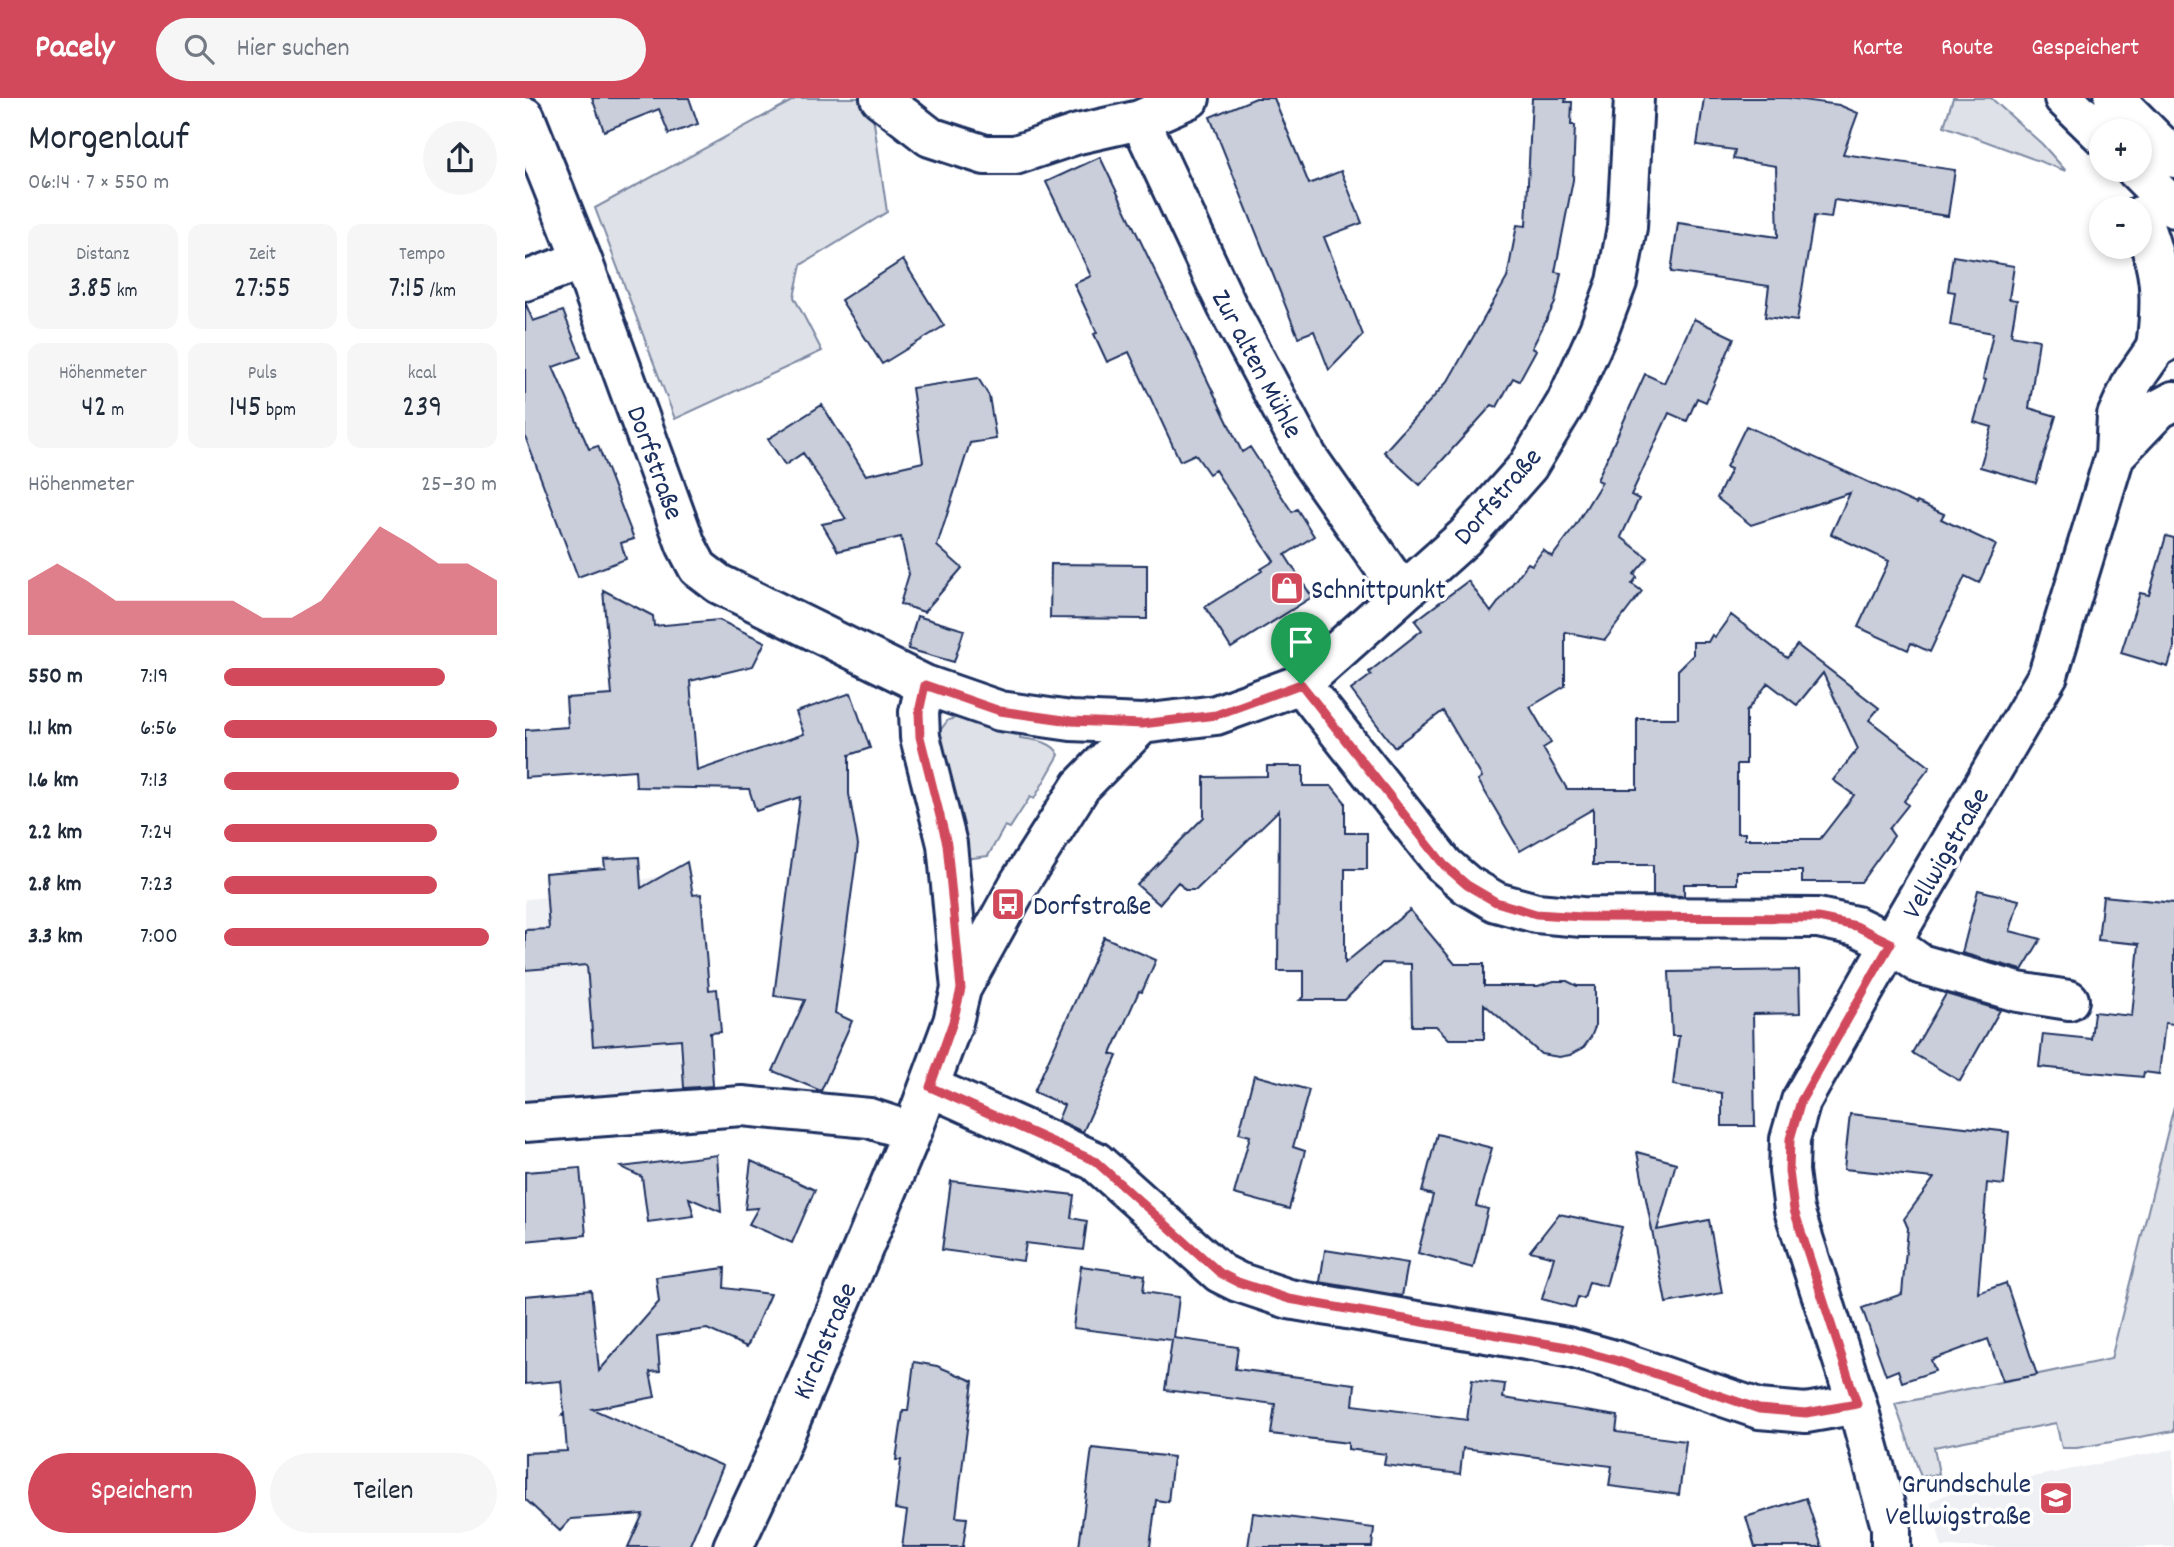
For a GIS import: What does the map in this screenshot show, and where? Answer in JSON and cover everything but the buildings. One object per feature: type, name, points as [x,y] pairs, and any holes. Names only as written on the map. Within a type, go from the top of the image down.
[{"type":"street","points":[[880,98],[930,137],[985,155],[1015,155],[1078,134],[1140,120],[1190,98]]},
{"type":"street","name":"Dorfstraße","points":[[525,117],[582,260],[686,545],[698,568],[719,584],[925,685],[1000,711],[1071,721],[1142,724],[1216,715],[1301,684],[1465,537],[1528,466],[1566,403],[1617,282],[1627,228],[1634,98]]},
{"type":"street","points":[[2064,98],[2089,122]]},
{"type":"street","points":[[2114,98],[2174,158]]},
{"type":"street","name":"Zur alten Mühle","points":[[1140,120],[1227,306],[1308,458],[1402,592]]},
{"type":"street","points":[[2148,182],[2174,208]]},
{"type":"street","points":[[2152,248],[2161,283],[2160,316],[2165,343]]},
{"type":"street","points":[[525,281],[582,260]]},
{"type":"street","name":"Vellwigstraße","points":[[1897,1540],[1857,1404],[1794,1210],[1789,1171],[1790,1139],[1801,1101],[2049,675],[2115,455],[2117,416],[2133,381],[2165,343]]},
{"type":"street","name":"Vellwigstraße","points":[[2115,455],[2159,409],[2174,401]]},
{"type":"street","points":[[1301,684],[1444,865],[1467,885],[1496,902],[1536,914],[1582,917],[1818,918],[1856,926],[1891,943],[1920,964],[2018,992],[2069,1000]]},
{"type":"street","name":"Kirchstraße","points":[[925,685],[919,712],[920,737],[947,844],[961,989]]},
{"type":"street","name":"Kirchstraße","points":[[733,1547],[776,1455],[912,1132],[953,1022],[961,989],[1020,883],[1081,786],[1142,724]]},
{"type":"street","points":[[930,1087],[1095,1161],[1220,1273],[1238,1282],[1289,1299],[1567,1347],[1618,1361],[1759,1409],[1806,1413],[1857,1404]]},
{"type":"street","points":[[525,1122],[742,1106],[869,1118],[912,1132]]},
{"type":"shaded area","points":[[797,98],[859,98],[872,109],[887,212],[801,265],[794,297],[822,351],[675,419],[595,208]]},
{"type":"shaded area","points":[[1953,98],[1991,98],[2042,144],[2066,171],[1944,126]]},
{"type":"shaded area","points":[[962,716],[1021,729],[1020,738],[1048,744],[1059,755],[1034,799],[1030,797],[1010,828],[1005,826],[988,856],[965,859],[939,732],[948,720]]},
{"type":"shaded area","points":[[664,875],[684,1101],[525,1116],[525,899],[568,896]]},
{"type":"shaded area","points":[[2174,1106],[2174,1431],[2077,1448],[2062,1448],[2056,1423],[1934,1447],[1939,1474],[1921,1477],[1895,1404],[2111,1359]]},
{"type":"shaded area","name":"Grundschule Vellwigstraße","points":[[2174,1449],[2174,1547],[1942,1547],[1930,1502],[1947,1494]]},
{"type":"place","name":"Schnittpunkt","points":[[1287,588]]},
{"type":"place","name":"Dorfstraße","points":[[1008,904]]},
{"type":"place","name":"Grundschule Vellwigstraße","points":[[2056,1498]]},
{"type":"route","points":[[1301,684],[1444,865],[1467,885],[1496,902],[1536,914],[1582,917],[1818,918],[1856,926],[1891,943],[1801,1101],[1790,1139],[1789,1171],[1794,1210],[1857,1404],[1806,1413],[1759,1409],[1618,1361],[1567,1347],[1289,1299],[1238,1282],[1220,1273],[1095,1161],[930,1087],[953,1022],[961,989],[947,844],[920,737],[919,712],[925,685],[1000,711],[1071,721],[1142,724],[1216,715],[1301,684]]}]
